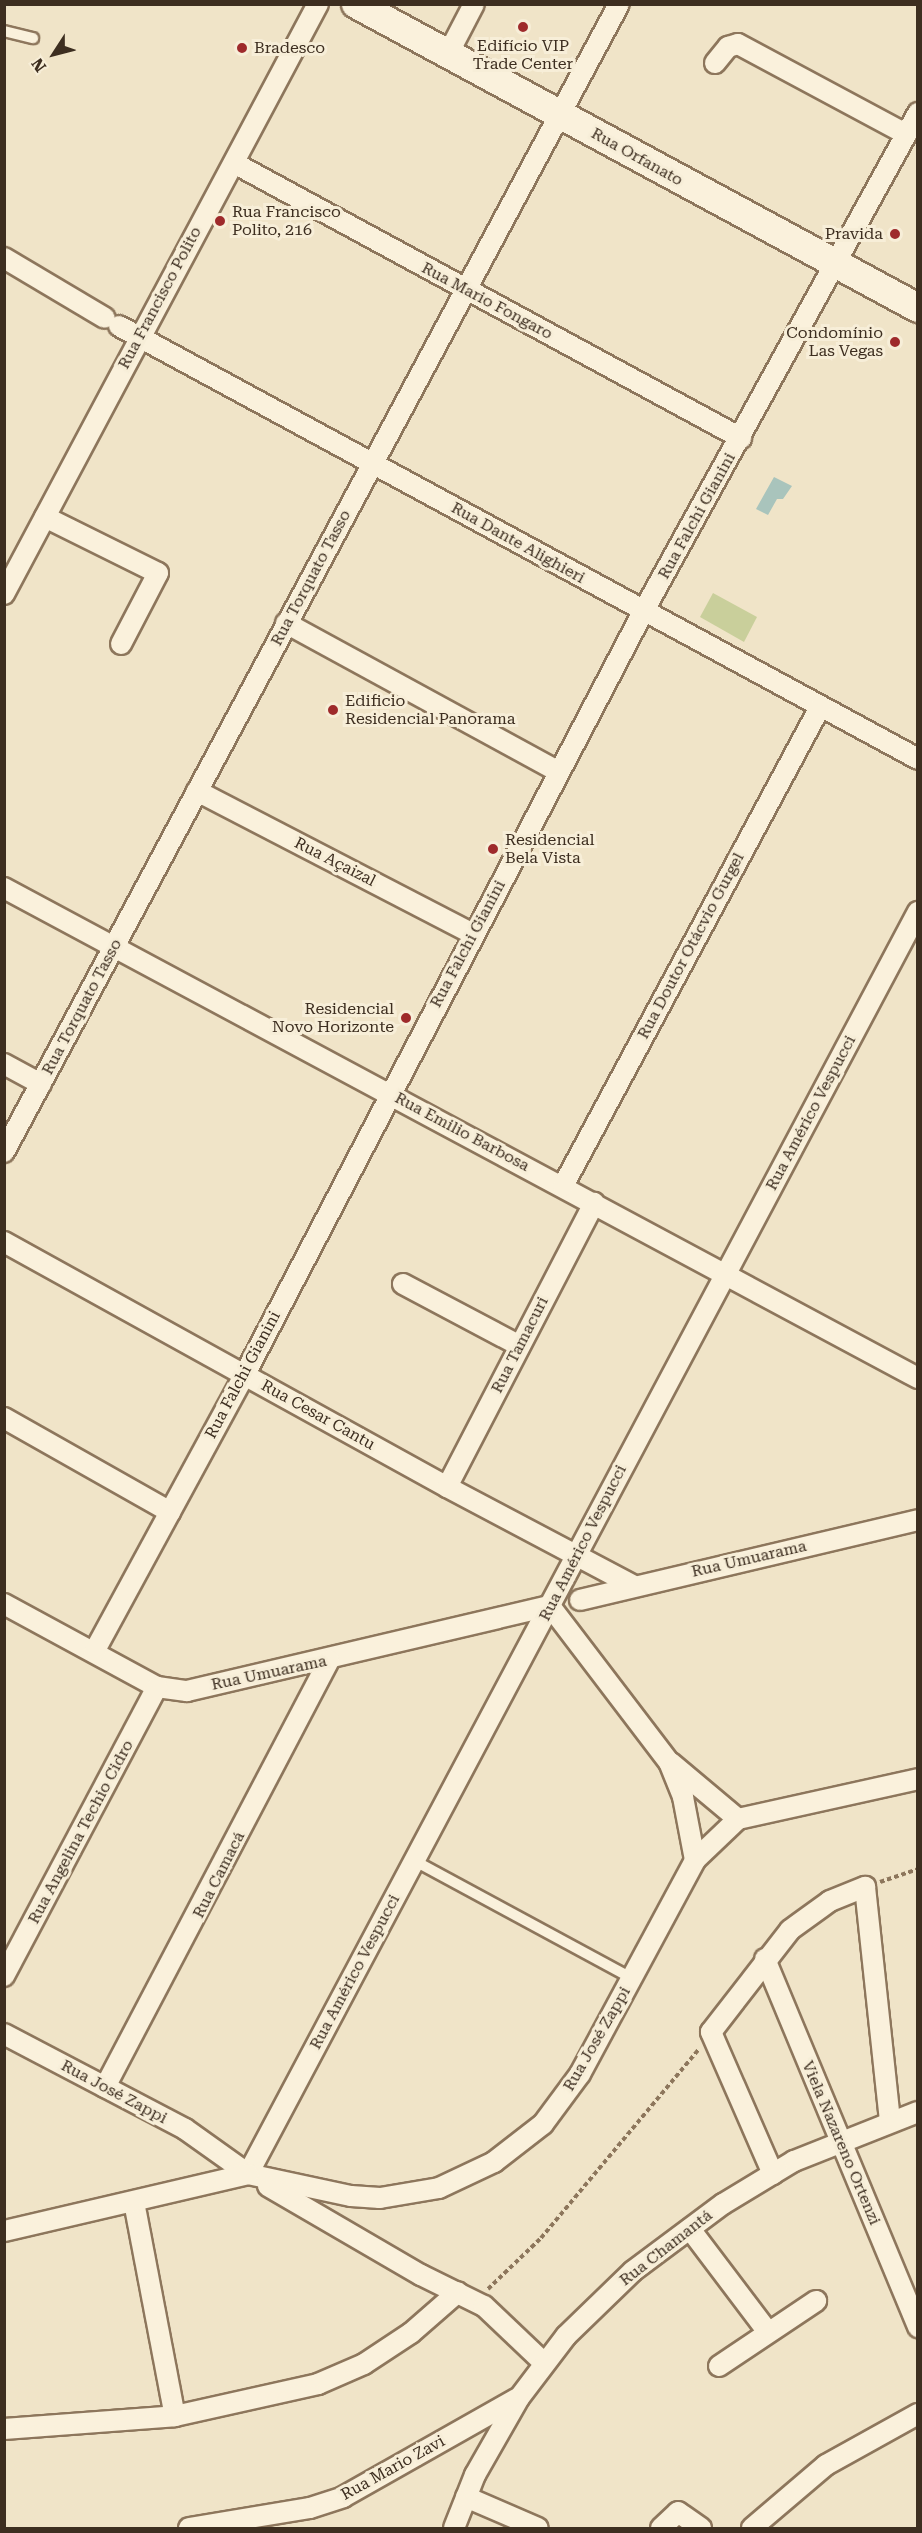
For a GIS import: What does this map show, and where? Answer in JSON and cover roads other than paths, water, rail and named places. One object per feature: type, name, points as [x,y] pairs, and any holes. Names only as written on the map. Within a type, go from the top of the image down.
[{"type":"main road","name":"Rua Orfanato","points":[[356,4],[835,266],[918,308]]},
{"type":"street","name":"Rua Francisco Polito","points":[[4,594],[138,337],[318,4]]},
{"type":"street","points":[[448,54],[474,4]]},
{"type":"street","name":"Rua Torquato Tasso","points":[[4,1152],[619,4]]},
{"type":"street","points":[[715,63],[728,47],[738,44],[906,134]]},
{"type":"street","name":"Rua Falchi Gianini","points":[[93,1653],[245,1374],[472,934],[643,612],[741,438],[918,113]]},
{"type":"street","name":"Rua Mario Fongaro","points":[[234,163],[741,438]]},
{"type":"street","name":"Rua Dante Alighieri","points":[[4,258],[138,337],[918,759]]},
{"type":"street","points":[[45,517],[158,573],[121,644]]},
{"type":"street","points":[[286,623],[559,772]]},
{"type":"street","name":"Rua Doutor Otácvio Gurgel","points":[[563,1186],[820,706]]},
{"type":"street","name":"Rua Açaizal","points":[[197,791],[472,934]]},
{"type":"street","name":"Rua Emilio Barbosa","points":[[4,888],[918,1378]]},
{"type":"street","name":"Rua Américo Vespucci","points":[[248,2174],[550,1606],[575,1554],[918,912]]},
{"type":"street","points":[[4,1064],[41,1084]]},
{"type":"street","name":"Rua Tamacuri","points":[[447,1487],[594,1203]]},
{"type":"street","name":"Rua Cesar Cantu","points":[[4,1242],[447,1487],[634,1586]]},
{"type":"street","points":[[403,1284],[520,1346]]},
{"type":"street","points":[[4,1418],[170,1512]]},
{"type":"street","name":"Rua Umuarama","points":[[580,1600],[918,1520]]},
{"type":"street","points":[[550,1606],[669,1761],[738,1819],[918,1779]]},
{"type":"street","name":"Rua Umuarama","points":[[6,1609],[157,1687],[187,1691],[329,1660],[550,1606]]},
{"type":"street","name":"Rua Camacá","points":[[105,2087],[329,1660]]},
{"type":"street","name":"Rua Angelina Techio Cidro","points":[[4,1976],[157,1687]]},
{"type":"street","points":[[669,1761],[685,1806],[695,1860]]},
{"type":"street","name":"Rua José Zappi","points":[[4,2034],[185,2129],[248,2174],[309,2190],[380,2198],[439,2188],[466,2178],[522,2144],[543,2124],[580,2074],[695,1860],[738,1819]]},
{"type":"street","points":[[773,2174],[711,2032],[765,1959],[809,1915],[865,1887],[890,2121]]},
{"type":"street","name":"Viela Nazareno Ortenzi","points":[[765,1959],[839,2142],[918,2327]]},
{"type":"street","name":"Rua Chamantá","points":[[454,2529],[466,2497],[519,2398],[544,2363],[633,2271],[690,2229],[773,2174],[839,2142],[918,2112]]},
{"type":"street","points":[[4,2231],[248,2174],[484,2306],[544,2363]]},
{"type":"street","points":[[134,2202],[176,2416]]},
{"type":"street","points":[[690,2229],[768,2332]]},
{"type":"street","points":[[4,2429],[176,2416],[318,2384],[364,2364],[411,2333],[458,2292]]},
{"type":"street","points":[[720,2366],[816,2301]]},
{"type":"street","name":"Rua Mario Zavi","points":[[189,2529],[310,2508],[343,2497],[519,2398]]},
{"type":"street","points":[[752,2529],[826,2464],[918,2414]]},
{"type":"street","points":[[466,2497],[538,2529]]},
{"type":"street","points":[[661,2529],[678,2512],[701,2529]]},
{"type":"lane","points":[[4,31],[33,38]]},
{"type":"lane","points":[[415,1861],[632,1978]]},
{"type":"water","points":[[774,477],[792,486],[783,499],[777,499],[768,515],[756,509]]},
{"type":"place","name":"Edifício VIP Trade Center","points":[[523,27]]},
{"type":"place","name":"Bradesco","points":[[242,48]]},
{"type":"place","name":"Rua Francisco Polito, 216","points":[[220,221]]},
{"type":"place","name":"Pravida","points":[[895,234]]},
{"type":"place","name":"Condomínio Las Vegas","points":[[895,342]]},
{"type":"place","name":"Edificio Residencial Panorama","points":[[333,710]]},
{"type":"place","name":"Residencial Bela Vista","points":[[493,849]]},
{"type":"place","name":"Residencial Novo Horizonte","points":[[406,1018]]}]
